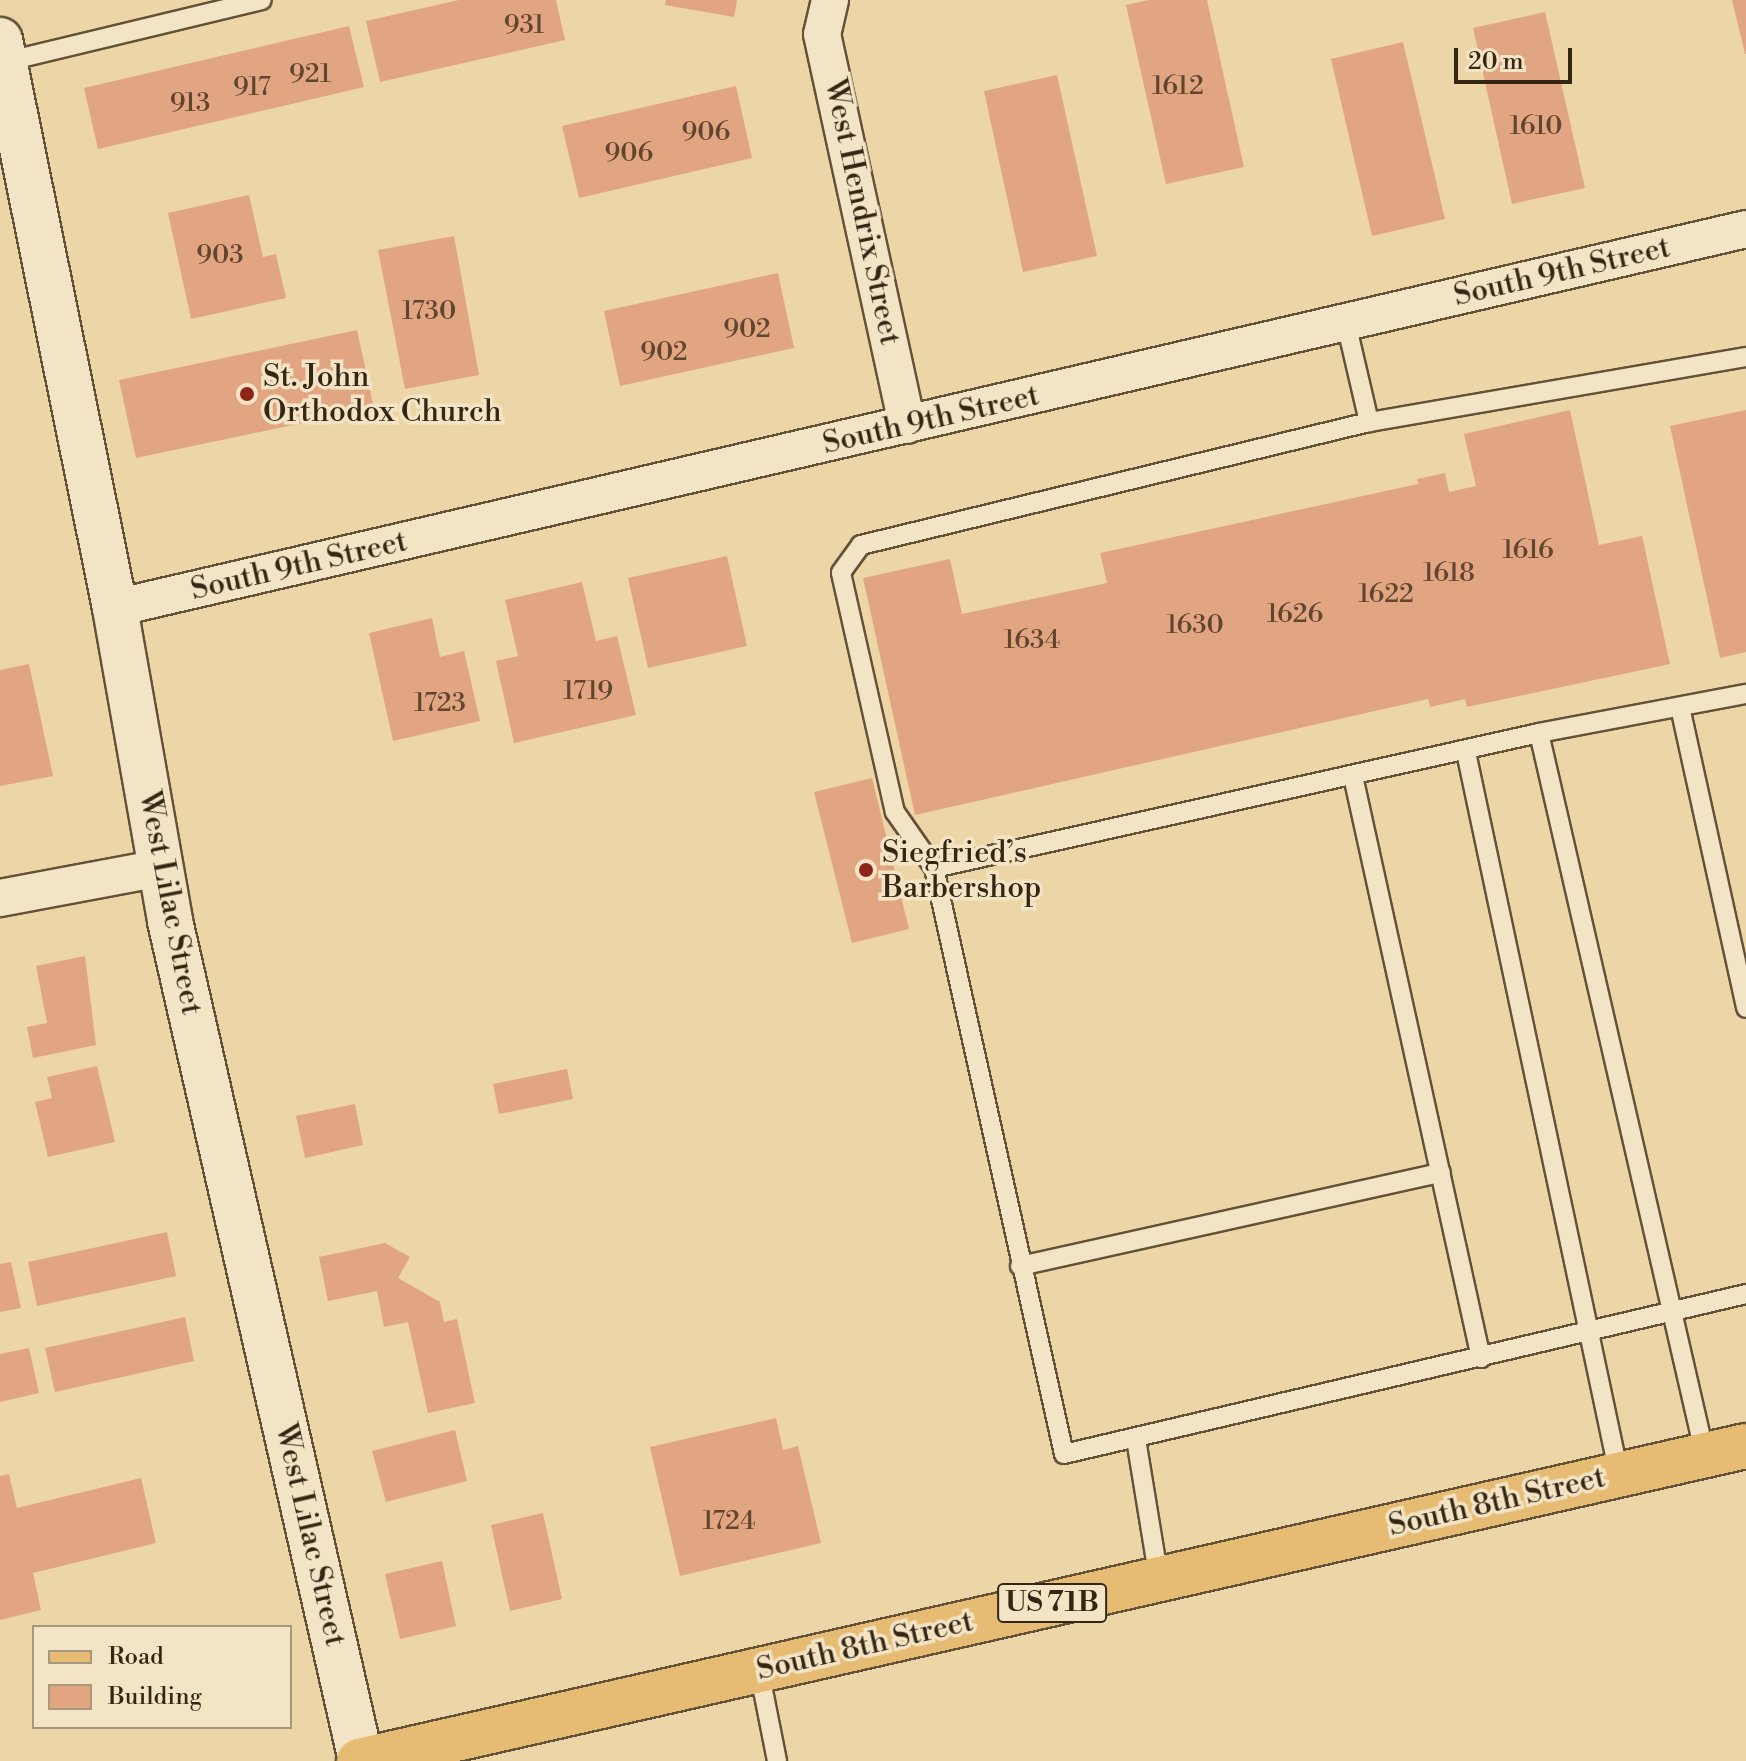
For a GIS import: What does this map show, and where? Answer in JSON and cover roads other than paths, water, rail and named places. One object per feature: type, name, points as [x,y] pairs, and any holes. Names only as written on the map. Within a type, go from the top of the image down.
[{"type":"main road","name":"South 8th Street","points":[[360,1761],[1726,1450]]},
{"type":"street","name":"West Hendrix Street","points":[[830,0],[822,34],[907,425]]},
{"type":"street","name":"West Lilac Street","points":[[2,51],[115,608],[161,868],[360,1761]]},
{"type":"street","name":"South 9th Street","points":[[115,608],[1746,229]]},
{"type":"street","points":[[0,898],[161,868]]},
{"type":"lane","points":[[2,51],[262,0]]},
{"type":"lane","points":[[1346,323],[1369,422]]},
{"type":"lane","points":[[1746,357],[1369,422],[861,545],[841,573],[895,812],[934,868],[1064,1454],[1746,1294]]},
{"type":"lane","points":[[934,868],[1466,752],[1539,733],[1746,694]]},
{"type":"lane","points":[[1680,707],[1746,1008]]},
{"type":"lane","points":[[1539,733],[1671,1312],[1726,1450]]},
{"type":"lane","points":[[1466,752],[1592,1332],[1619,1474]]},
{"type":"lane","points":[[1353,776],[1481,1358]]},
{"type":"lane","points":[[1020,1266],[1441,1173]]},
{"type":"lane","points":[[1136,1439],[1159,1579]]},
{"type":"lane","points":[[759,1670],[777,1761]]},
{"type":"place","name":"St. John Orthodox Church","points":[[247,394]]},
{"type":"place","name":"Siegfried’s Barbershop","points":[[866,870]]}]
